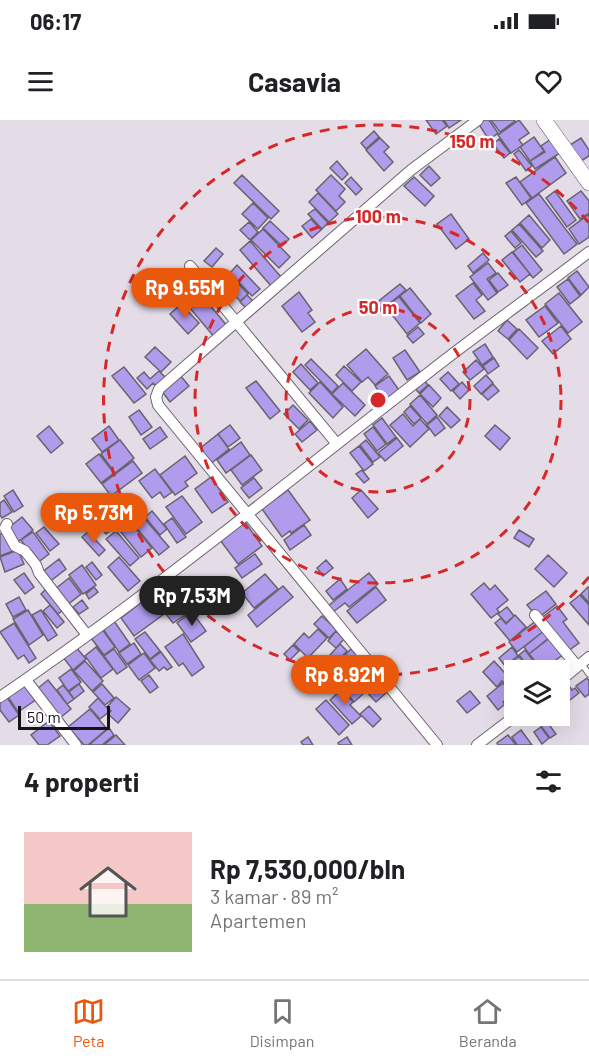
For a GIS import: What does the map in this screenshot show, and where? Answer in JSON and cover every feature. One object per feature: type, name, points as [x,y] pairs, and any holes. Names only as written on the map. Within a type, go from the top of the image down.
[{"type":"street","points":[[437,745],[247,515],[156,400],[159,389],[236,322],[411,170],[478,120]]},
{"type":"street","points":[[544,120],[589,183]]},
{"type":"street","points":[[0,697],[247,515],[422,377],[589,252]]},
{"type":"street","points":[[189,266],[337,444]]},
{"type":"street","points":[[7,524],[5,528],[15,546],[25,551],[39,573],[87,635]]},
{"type":"street","points":[[535,615],[582,662],[570,672]]},
{"type":"street","points":[[26,680],[76,745]]},
{"type":"street","points":[[477,745],[504,724]]},
{"type":"lane","points":[[582,662],[589,674]]},
{"type":"building","points":[[426,120],[442,120],[447,126],[436,134]]},
{"type":"building","points":[[444,120],[461,120],[449,128]]},
{"type":"building","points":[[489,120],[498,133],[489,140],[478,123]]},
{"type":"building","points":[[491,120],[514,120],[515,121],[500,132]]},
{"type":"building","points":[[519,120],[529,133],[519,140],[523,145],[511,153],[498,135]]},
{"type":"building","points":[[374,131],[379,137],[366,149],[361,143]]},
{"type":"building","points":[[534,137],[544,151],[530,161],[520,147]]},
{"type":"building","points":[[380,138],[389,147],[384,152],[393,162],[384,171],[366,150]]},
{"type":"building","points":[[581,138],[589,150],[589,156],[581,161],[570,145]]},
{"type":"building","points":[[499,139],[510,153],[504,158],[493,144]]},
{"type":"building","points":[[551,139],[560,153],[535,169],[530,161],[545,152],[541,146]]},
{"type":"building","points":[[519,150],[532,166],[526,171],[514,154]]},
{"type":"building","points":[[555,157],[566,173],[532,198],[520,182]]},
{"type":"building","points":[[337,161],[348,174],[342,180],[330,168]]},
{"type":"building","points":[[429,166],[440,178],[431,186],[420,175]]},
{"type":"building","points":[[242,175],[279,211],[271,219],[234,183]]},
{"type":"building","points":[[331,175],[345,189],[339,196],[345,202],[336,211],[316,190]]},
{"type":"building","points":[[351,177],[362,189],[356,195],[345,183]]},
{"type":"building","points":[[414,177],[434,196],[425,206],[404,186]]},
{"type":"building","points":[[516,177],[531,198],[522,205],[506,183]]},
{"type":"building","points":[[555,191],[576,220],[567,227],[546,198]]},
{"type":"building","points":[[581,191],[589,201],[589,213],[580,219],[567,201]]},
{"type":"building","points":[[318,193],[338,214],[329,222],[309,202]]},
{"type":"building","points":[[539,194],[577,244],[564,254],[526,203]]},
{"type":"building","points":[[253,203],[268,218],[258,229],[242,214]]},
{"type":"building","points":[[315,209],[328,223],[322,229],[308,214]]},
{"type":"building","points":[[451,214],[469,239],[456,249],[437,224]]},
{"type":"building","points":[[589,214],[589,237],[579,244],[569,229]]},
{"type":"building","points":[[529,215],[550,240],[542,248],[520,223]]},
{"type":"building","points":[[311,219],[321,230],[312,238],[302,226]]},
{"type":"building","points":[[270,221],[289,239],[282,246],[263,228]]},
{"type":"building","points":[[249,222],[258,232],[250,240],[240,230]]},
{"type":"building","points":[[519,224],[543,251],[536,257],[512,230]]},
{"type":"building","points":[[263,229],[290,257],[279,268],[251,240]]},
{"type":"building","points":[[511,231],[521,243],[515,248],[505,236]]},
{"type":"building","points":[[250,241],[281,277],[271,286],[240,250]]},
{"type":"building","points":[[522,245],[542,270],[533,278],[513,252]]},
{"type":"building","points":[[216,248],[223,254],[212,267],[204,261]]},
{"type":"building","points":[[512,252],[530,274],[520,282],[502,260]]},
{"type":"building","points":[[483,253],[489,260],[473,273],[468,266]]},
{"type":"building","points":[[488,263],[496,273],[487,279],[497,293],[488,300],[470,277]]},
{"type":"building","points":[[237,265],[260,289],[252,296],[230,273]]},
{"type":"building","points":[[577,271],[589,287],[581,295],[568,278]]},
{"type":"building","points":[[498,273],[508,285],[498,292],[489,280]]},
{"type":"building","points":[[229,274],[248,294],[240,301],[221,281]]},
{"type":"building","points":[[568,279],[580,296],[570,304],[557,287]]},
{"type":"building","points":[[473,283],[482,295],[476,300],[485,311],[474,319],[456,296]]},
{"type":"building","points":[[400,284],[406,290],[375,315],[370,308]]},
{"type":"building","points":[[410,288],[431,314],[421,323],[400,296]]},
{"type":"building","points":[[299,292],[312,310],[308,313],[315,322],[302,332],[282,306]]},
{"type":"building","points":[[559,293],[582,322],[568,333],[545,304]]},
{"type":"building","points":[[247,295],[254,302],[247,309],[240,302]]},
{"type":"building","points":[[203,297],[228,327],[215,338],[190,308]]},
{"type":"building","points":[[399,297],[420,323],[407,334],[386,307]]},
{"type":"building","points":[[181,304],[199,323],[188,334],[170,314]]},
{"type":"building","points":[[545,306],[558,323],[539,337],[526,320]]},
{"type":"building","points":[[507,320],[517,329],[508,339],[498,331]]},
{"type":"building","points":[[561,326],[571,339],[553,354],[542,341]]},
{"type":"building","points":[[418,327],[424,334],[413,343],[407,336]]},
{"type":"building","points":[[519,329],[538,348],[527,359],[509,340]]},
{"type":"building","points":[[485,344],[493,357],[482,365],[473,352]]},
{"type":"building","points":[[155,347],[171,362],[161,372],[145,357]]},
{"type":"building","points":[[366,349],[388,374],[375,385],[368,377],[362,382],[347,365]]},
{"type":"building","points":[[405,350],[420,372],[407,380],[393,358]]},
{"type":"building","points":[[494,358],[499,366],[488,374],[483,366]]},
{"type":"building","points":[[311,359],[338,386],[332,393],[305,365]]},
{"type":"building","points":[[476,360],[484,369],[470,380],[463,372]]},
{"type":"building","points":[[301,364],[318,383],[310,390],[293,372]]},
{"type":"building","points":[[344,366],[361,382],[352,391],[336,375]]},
{"type":"building","points":[[124,367],[146,394],[134,403],[112,376]]},
{"type":"building","points":[[159,371],[166,378],[157,387],[153,383],[147,389],[137,378],[144,372],[150,379]]},
{"type":"building","points":[[448,372],[459,384],[451,391],[440,379]]},
{"type":"building","points":[[179,374],[189,386],[170,402],[161,390]]},
{"type":"building","points":[[486,375],[493,383],[481,394],[474,386]]},
{"type":"building","points":[[389,376],[399,390],[385,400],[375,386]]},
{"type":"building","points":[[422,378],[428,385],[419,393],[413,386]]},
{"type":"building","points":[[256,381],[280,411],[270,419],[246,388]]},
{"type":"building","points":[[320,382],[343,407],[333,418],[309,393]]},
{"type":"building","points":[[462,382],[469,390],[460,399],[453,391]]},
{"type":"building","points":[[343,383],[365,405],[355,416],[332,394]]},
{"type":"building","points":[[493,384],[499,391],[488,400],[482,394]]},
{"type":"building","points":[[429,385],[441,398],[433,407],[420,394]]},
{"type":"building","points":[[420,395],[437,415],[427,424],[410,404]]},
{"type":"building","points":[[293,405],[308,420],[299,429],[284,414]]},
{"type":"building","points":[[410,406],[421,418],[414,424],[404,412]]},
{"type":"building","points":[[447,407],[460,420],[451,428],[439,416]]},
{"type":"building","points":[[139,410],[152,427],[141,435],[129,417]]},
{"type":"building","points":[[403,414],[413,426],[420,419],[429,429],[410,447],[390,425]]},
{"type":"building","points":[[437,417],[445,428],[435,436],[427,425]]},
{"type":"building","points":[[382,418],[396,437],[387,444],[373,425]]},
{"type":"building","points":[[310,421],[317,430],[302,442],[295,434]]},
{"type":"building","points":[[230,425],[240,438],[228,447],[218,434]]},
{"type":"building","points":[[495,425],[510,438],[500,450],[485,436]]},
{"type":"building","points":[[49,426],[63,443],[51,453],[37,436]]},
{"type":"building","points":[[109,426],[119,440],[102,452],[92,439]]},
{"type":"building","points":[[160,427],[167,437],[150,449],[143,439]]},
{"type":"building","points":[[373,427],[386,444],[377,451],[364,434]]},
{"type":"building","points":[[218,434],[229,449],[209,465],[198,450]]},
{"type":"building","points":[[397,438],[403,446],[385,461],[378,453]]},
{"type":"building","points":[[120,440],[134,458],[115,473],[101,454]]},
{"type":"building","points":[[366,440],[380,457],[373,462],[360,445]]},
{"type":"building","points":[[241,442],[250,455],[226,473],[217,460]]},
{"type":"building","points":[[359,446],[373,464],[364,471],[350,453]]},
{"type":"building","points":[[99,454],[114,473],[101,483],[86,464]]},
{"type":"building","points":[[251,455],[262,470],[242,485],[231,470]]},
{"type":"building","points":[[185,456],[197,473],[185,482],[188,486],[175,495],[160,475]]},
{"type":"building","points":[[133,461],[142,473],[111,496],[102,484]]},
{"type":"building","points":[[155,469],[172,492],[164,498],[160,492],[152,498],[139,481]]},
{"type":"building","points":[[362,470],[369,479],[364,483],[356,474]]},
{"type":"building","points":[[211,477],[228,502],[212,513],[195,489]]},
{"type":"building","points":[[254,478],[262,488],[249,498],[241,488]]},
{"type":"building","points":[[13,490],[23,506],[14,512],[4,496]]},
{"type":"building","points":[[288,490],[310,520],[282,537],[262,509]]},
{"type":"building","points":[[361,490],[378,509],[368,518],[352,498]]},
{"type":"building","points":[[182,496],[202,522],[186,534],[166,507]]},
{"type":"building","points":[[4,500],[12,512],[2,518],[0,503]]},
{"type":"building","points":[[152,511],[167,529],[160,535],[145,517]]},
{"type":"building","points":[[108,514],[117,525],[106,534],[97,523]]},
{"type":"building","points":[[22,517],[33,530],[18,542],[7,529]]},
{"type":"building","points":[[144,518],[169,547],[159,555],[135,526]]},
{"type":"building","points":[[172,518],[186,537],[177,543],[164,524]]},
{"type":"building","points":[[245,522],[262,546],[238,564],[220,540]]},
{"type":"building","points":[[131,523],[152,548],[141,557],[121,532]]},
{"type":"building","points":[[304,525],[311,535],[290,550],[284,540]]},
{"type":"building","points":[[44,527],[59,544],[50,551],[36,533]]},
{"type":"building","points":[[519,530],[534,539],[529,547],[514,538]]},
{"type":"building","points":[[116,531],[139,558],[130,566],[106,539]]},
{"type":"building","points":[[6,532],[13,551],[0,556],[0,534]]},
{"type":"building","points":[[33,532],[49,554],[37,563],[21,540]]},
{"type":"building","points":[[88,532],[105,550],[99,556],[82,537]]},
{"type":"building","points":[[18,550],[24,564],[5,572],[0,557]]},
{"type":"building","points":[[255,554],[262,564],[242,578],[235,568]]},
{"type":"building","points":[[548,555],[567,573],[554,587],[535,569]]},
{"type":"building","points":[[119,557],[140,581],[128,591],[108,567]]},
{"type":"building","points":[[59,559],[66,569],[48,583],[41,573]]},
{"type":"building","points":[[326,560],[333,568],[323,576],[317,568]]},
{"type":"building","points":[[92,562],[102,575],[96,580],[86,567]]},
{"type":"building","points":[[82,565],[96,585],[83,594],[69,575]]},
{"type":"building","points":[[24,573],[34,587],[25,594],[14,580]]},
{"type":"building","points":[[369,573],[378,584],[349,607],[345,603],[333,612],[328,606]]},
{"type":"building","points":[[265,574],[278,589],[254,608],[242,593]]},
{"type":"building","points":[[69,578],[81,594],[66,606],[54,590]]},
{"type":"building","points":[[340,579],[347,589],[333,600],[326,591]]},
{"type":"building","points":[[192,581],[206,600],[192,610],[179,591]]},
{"type":"building","points":[[169,582],[182,599],[165,611],[156,600],[162,596],[158,590]]},
{"type":"building","points":[[484,583],[490,590],[495,585],[508,600],[497,609],[499,612],[491,618],[471,594]]},
{"type":"building","points":[[283,586],[293,597],[257,627],[248,615]]},
{"type":"building","points":[[48,587],[64,609],[58,614],[41,594]]},
{"type":"building","points":[[94,587],[98,592],[89,599],[86,594]]},
{"type":"building","points":[[376,587],[386,600],[357,623],[347,611]]},
{"type":"building","points":[[588,587],[589,589],[589,603],[581,594]]},
{"type":"building","points":[[546,591],[556,604],[538,618],[527,605]]},
{"type":"building","points":[[151,595],[164,614],[134,636],[121,618]]},
{"type":"building","points":[[580,595],[589,605],[589,625],[570,603]]},
{"type":"building","points":[[19,597],[26,610],[13,617],[6,604]]},
{"type":"building","points":[[82,600],[88,608],[79,614],[73,607]]},
{"type":"building","points":[[182,600],[191,611],[173,623],[165,613]]},
{"type":"building","points":[[50,605],[64,622],[57,628],[43,611]]},
{"type":"building","points":[[557,606],[567,619],[563,622],[579,643],[568,651],[540,619]]},
{"type":"building","points":[[507,607],[514,616],[506,623],[498,614]]},
{"type":"building","points":[[28,610],[43,635],[29,645],[13,619]]},
{"type":"building","points":[[41,610],[57,635],[48,641],[32,615]]},
{"type":"building","points":[[192,612],[206,631],[191,642],[177,623]]},
{"type":"building","points":[[515,615],[526,627],[510,641],[495,623],[501,618],[506,624]]},
{"type":"building","points":[[322,616],[337,630],[329,638],[314,624]]},
{"type":"building","points":[[537,620],[545,630],[517,652],[509,642]]},
{"type":"building","points":[[114,621],[130,644],[119,652],[103,629]]},
{"type":"building","points":[[14,623],[36,658],[29,663],[24,655],[18,659],[0,632]]},
{"type":"building","points":[[102,629],[115,647],[104,655],[91,638]]},
{"type":"building","points":[[318,629],[327,638],[308,658],[294,644],[304,633],[309,638]]},
{"type":"building","points":[[545,630],[550,637],[529,654],[524,647]]},
{"type":"building","points":[[336,631],[344,639],[336,648],[328,641]]},
{"type":"building","points":[[145,632],[160,651],[150,659],[135,639]]},
{"type":"building","points":[[183,634],[204,667],[192,676],[183,663],[179,666],[165,647]]},
{"type":"building","points":[[551,637],[564,654],[556,660],[534,660],[529,654]]},
{"type":"building","points":[[134,643],[141,654],[127,664],[119,653]]},
{"type":"building","points":[[340,644],[347,651],[327,673],[320,666]]},
{"type":"building","points":[[293,645],[299,651],[290,660],[284,654]]},
{"type":"building","points":[[75,646],[86,659],[73,670],[62,656]]},
{"type":"building","points":[[96,647],[113,669],[101,678],[85,656]]},
{"type":"building","points":[[512,647],[518,656],[513,660],[504,660],[504,665],[499,658]]},
{"type":"building","points":[[114,649],[127,667],[117,674],[104,656]]},
{"type":"building","points":[[351,649],[358,656],[350,665],[342,658]]},
{"type":"building","points":[[525,650],[533,660],[523,660],[519,655]]},
{"type":"building","points":[[161,652],[172,667],[167,670],[164,667],[159,671],[150,660]]},
{"type":"building","points":[[144,653],[155,668],[139,680],[128,665]]},
{"type":"building","points":[[85,661],[103,681],[92,691],[74,671]]},
{"type":"building","points":[[494,661],[504,672],[504,683],[502,681],[497,687],[483,672]]},
{"type":"building","points":[[345,662],[354,670],[360,663],[367,669],[356,682],[340,667]]},
{"type":"building","points":[[71,669],[81,682],[68,691],[59,678]]},
{"type":"building","points":[[370,673],[387,692],[376,702],[359,684]]},
{"type":"building","points":[[149,675],[158,687],[150,693],[141,681]]},
{"type":"building","points":[[587,678],[589,694],[585,697],[576,686]]},
{"type":"building","points":[[48,680],[71,709],[60,718],[37,689]]},
{"type":"building","points":[[25,681],[37,699],[18,712],[8,697]]},
{"type":"building","points":[[352,681],[363,694],[354,702],[343,689]]},
{"type":"building","points":[[79,684],[84,691],[74,699],[69,692]]},
{"type":"building","points":[[102,684],[114,698],[105,705],[93,692]]},
{"type":"building","points":[[504,684],[504,705],[498,710],[487,696]]},
{"type":"building","points":[[63,685],[74,699],[67,704],[57,690]]},
{"type":"building","points":[[570,687],[572,690],[575,688],[579,693],[570,700]]},
{"type":"building","points":[[342,689],[353,702],[350,705],[361,716],[352,724],[330,700]]},
{"type":"building","points":[[470,691],[480,703],[467,713],[457,701]]},
{"type":"building","points":[[6,696],[19,715],[9,722],[0,710],[0,700]]},
{"type":"building","points":[[116,697],[130,709],[118,723],[108,714],[111,711],[107,707]]},
{"type":"building","points":[[98,698],[110,711],[100,719],[89,707]]},
{"type":"building","points":[[326,700],[349,725],[339,735],[316,709]]},
{"type":"building","points":[[369,706],[381,719],[373,727],[360,714]]},
{"type":"building","points":[[90,709],[107,729],[88,745],[84,745],[68,727]]},
{"type":"building","points":[[49,721],[60,736],[47,745],[39,745],[31,735]]},
{"type":"building","points":[[541,726],[550,726],[556,734],[550,738]]},
{"type":"building","points":[[541,727],[549,738],[542,744],[534,732]]},
{"type":"building","points":[[109,728],[114,735],[102,745],[89,745]]},
{"type":"building","points":[[521,730],[532,745],[517,745],[512,737]]},
{"type":"building","points":[[116,735],[125,745],[104,745]]},
{"type":"building","points":[[508,735],[516,745],[498,745],[497,743]]},
{"type":"building","points":[[308,737],[313,745],[303,745],[301,742]]},
{"type":"building","points":[[347,737],[352,745],[339,745],[338,743]]}]
